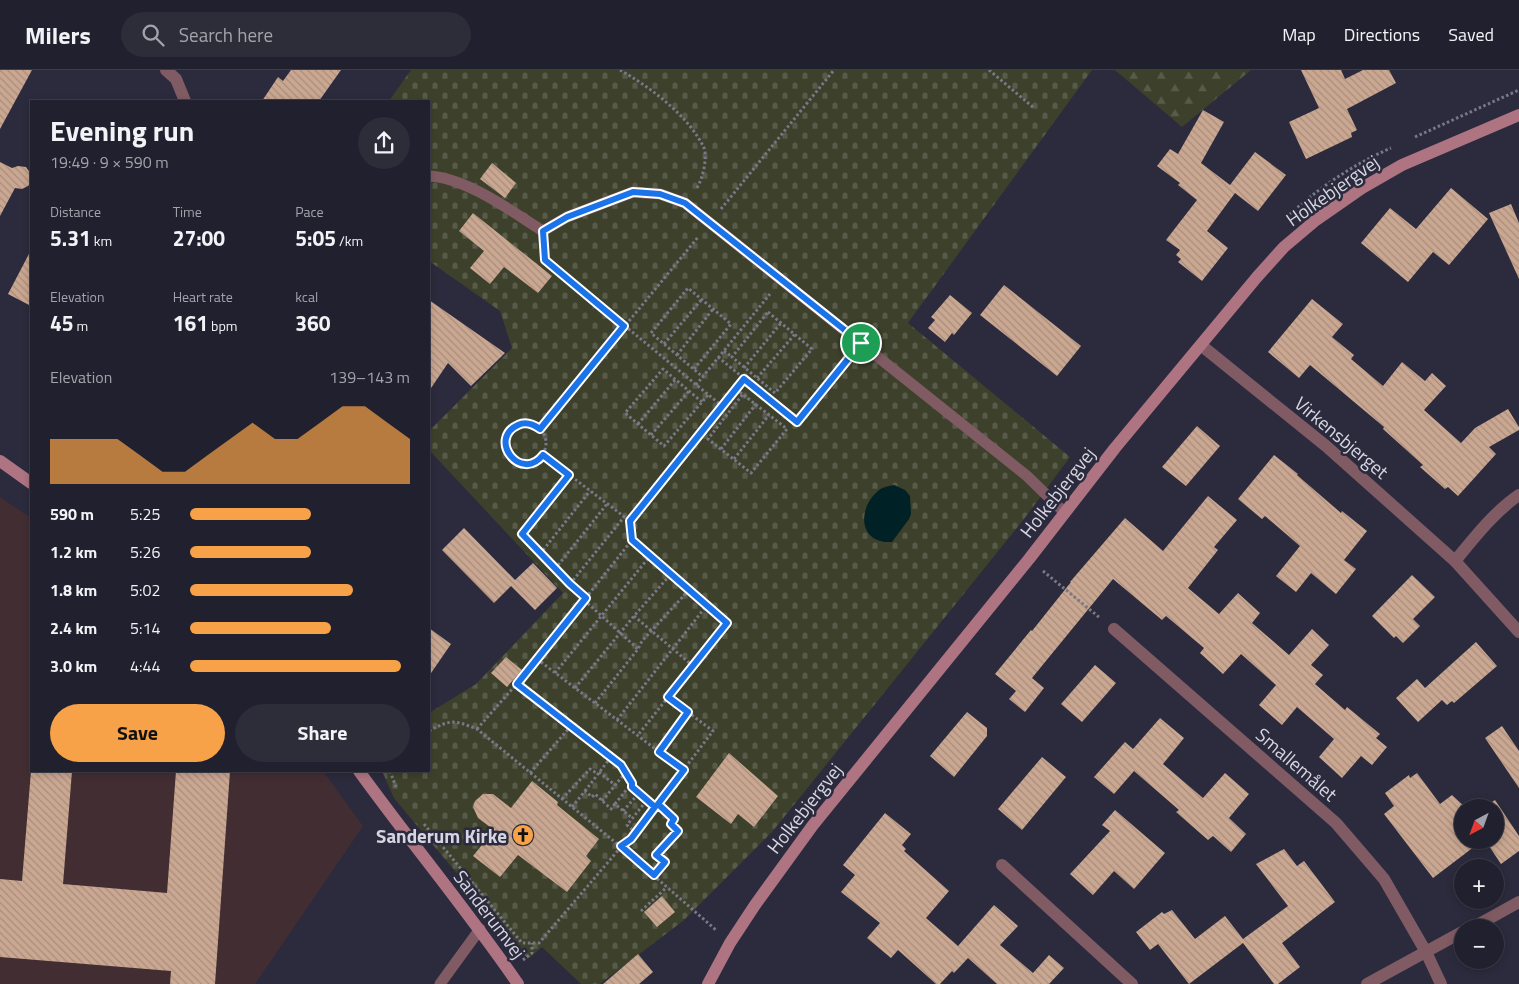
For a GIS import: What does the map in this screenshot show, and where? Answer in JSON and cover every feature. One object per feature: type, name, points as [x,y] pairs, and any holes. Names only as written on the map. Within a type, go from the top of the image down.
[{"type":"street","points":[[166,70],[176,79],[185,100]]},
{"type":"street","name":"Holkebjergvej","points":[[708,984],[730,943],[755,905],[813,825],[1029,559],[1115,448],[1284,247],[1316,220],[1362,188],[1402,165],[1519,115]]},
{"type":"street","name":"Virkensbjerget","points":[[1202,346],[1326,446],[1455,561],[1519,632]]},
{"type":"street","points":[[0,462],[30,482]]},
{"type":"street","points":[[1455,561],[1481,529],[1509,501],[1519,495]]},
{"type":"street","name":"Smallemålet","points":[[1114,629],[1336,823],[1384,879],[1426,952],[1441,984]]},
{"type":"street","name":"Sanderumvej","points":[[360,772],[405,835],[480,929],[518,984]]},
{"type":"street","points":[[1002,865],[1132,984]]},
{"type":"street","points":[[1488,919],[1519,902]]},
{"type":"street","points":[[1367,984],[1454,936]]},
{"type":"lane","points":[[430,176],[442,176],[472,189],[543,231],[567,217],[633,192],[660,194],[685,203],[1027,476],[1065,512]]},
{"type":"lane","points":[[440,984],[480,929]]},
{"type":"path","points":[[620,70],[662,98],[689,126],[705,150],[703,171],[699,185],[685,203]]},
{"type":"path","points":[[540,429],[834,70]]},
{"type":"path","points":[[988,70],[1034,108]]},
{"type":"path","points":[[543,231],[545,260],[722,406]]},
{"type":"path","points":[[696,385],[782,280]]},
{"type":"path","points":[[694,369],[731,324],[688,288],[651,333],[703,377]]},
{"type":"path","points":[[664,344],[702,299]]},
{"type":"path","points":[[677,355],[713,309]]},
{"type":"path","points":[[724,351],[775,394],[812,349],[768,312],[732,357]]},
{"type":"path","points":[[744,368],[781,323]]},
{"type":"path","points":[[757,378],[795,334]]},
{"type":"path","points":[[718,357],[797,422],[861,343]]},
{"type":"path","points":[[702,402],[662,368],[625,412],[664,446],[702,402],[708,395]]},
{"type":"path","points":[[638,735],[727,623],[632,540],[630,521],[744,379]]},
{"type":"path","points":[[638,424],[675,380]]},
{"type":"path","points":[[736,389],[743,394],[756,404],[787,429],[751,473],[708,438],[743,394]]},
{"type":"path","points":[[651,435],[689,391]]},
{"type":"path","points":[[721,449],[756,404]]},
{"type":"path","points":[[734,459],[769,415]]},
{"type":"path","points":[[522,423],[528,423],[540,429],[546,440],[543,455],[534,462],[521,463],[514,461],[509,456],[505,443],[506,436],[510,430],[522,423]]},
{"type":"path","points":[[543,455],[630,521]]},
{"type":"path","points":[[569,475],[522,534],[601,616],[638,649]]},
{"type":"path","points":[[540,554],[590,491]]},
{"type":"path","points":[[555,569],[607,504]]},
{"type":"path","points":[[570,584],[624,517]]},
{"type":"path","points":[[477,729],[537,660],[632,540]]},
{"type":"path","points":[[556,673],[650,556]]},
{"type":"path","points":[[1029,559],[1114,629]]},
{"type":"path","points":[[575,688],[671,574]]},
{"type":"path","points":[[595,704],[650,631],[689,590]]},
{"type":"path","points":[[617,720],[707,605]]},
{"type":"path","points":[[634,616],[693,666]]},
{"type":"path","points":[[537,660],[684,770]]},
{"type":"path","points":[[517,684],[621,765],[632,783],[632,787],[674,819],[671,824],[678,831],[656,855],[665,862],[654,875]]},
{"type":"path","points":[[423,822],[522,943],[539,942],[621,846],[636,833],[713,731],[668,697]]},
{"type":"path","points":[[659,752],[688,712]]},
{"type":"path","points":[[430,730],[439,725],[456,721],[477,729],[621,846],[730,943]]},
{"type":"path","points":[[530,773],[571,726]]},
{"type":"path","points":[[572,807],[611,757]]},
{"type":"path","points":[[562,799],[590,769],[615,785]]},
{"type":"path","points":[[390,772],[398,792]]},
{"type":"path","points":[[602,801],[626,772]]},
{"type":"path","points":[[585,791],[592,797],[595,794],[611,809],[632,783]]},
{"type":"path","points":[[623,811],[639,793]]},
{"type":"path","points":[[636,833],[627,825],[647,800]]},
{"type":"path","points":[[615,804],[632,818]]},
{"type":"path","points":[[642,911],[667,887]]},
{"type":"path","points":[[532,943],[532,953]]},
{"type":"shaded area","points":[[894,485],[905,490],[910,496],[911,514],[892,542],[881,541],[867,531],[864,515],[872,497],[879,490]]},
{"type":"shaded area","points":[[0,497],[30,517],[30,772],[324,772],[363,826],[255,984],[0,984]]},
{"type":"green space","points":[[411,70],[1092,70],[908,323],[1070,457],[1024,519],[772,832],[683,921],[600,984],[581,984],[542,947],[528,959],[394,798],[382,772],[430,772],[430,712],[476,684],[563,593],[430,451],[430,430],[512,348],[500,311],[430,262],[430,100],[390,100]]},
{"type":"green space","points":[[1115,70],[1251,70],[1182,127]]},
{"type":"building","points":[[0,70],[32,70],[0,129]]},
{"type":"building","points":[[291,70],[341,70],[320,100],[263,100],[278,77],[283,81]]},
{"type":"building","points":[[1301,70],[1341,70],[1345,79],[1363,70],[1389,70],[1396,83],[1347,109],[1357,130],[1351,133],[1352,137],[1306,159],[1289,122],[1319,108]]},
{"type":"building","points":[[1203,110],[1224,122],[1201,163],[1230,185],[1255,152],[1286,175],[1258,211],[1235,193],[1207,231],[1228,248],[1202,281],[1178,262],[1181,259],[1176,255],[1180,250],[1166,240],[1197,200],[1178,185],[1180,183],[1157,166],[1170,149],[1178,154]]},
{"type":"building","points":[[0,162],[12,168],[18,166],[26,167],[30,173],[30,183],[22,189],[15,188],[0,216]]},
{"type":"building","points":[[492,163],[516,183],[505,198],[480,179]]},
{"type":"building","points":[[1451,188],[1488,219],[1449,265],[1433,252],[1408,282],[1361,243],[1390,208],[1416,229]]},
{"type":"building","points":[[1511,204],[1519,223],[1519,279],[1489,213]]},
{"type":"building","points":[[473,213],[552,276],[538,293],[504,267],[490,284],[470,268],[484,251],[459,231]]},
{"type":"building","points":[[30,252],[30,305],[8,294]]},
{"type":"building","points":[[1004,285],[1081,346],[1057,376],[980,315]]},
{"type":"building","points":[[950,295],[972,313],[954,335],[952,333],[945,342],[928,328],[935,320],[931,317]]},
{"type":"building","points":[[1312,299],[1343,324],[1332,337],[1354,355],[1351,359],[1383,386],[1402,362],[1425,381],[1432,373],[1446,386],[1424,410],[1461,443],[1475,428],[1508,409],[1519,430],[1489,447],[1496,454],[1458,496],[1448,487],[1445,489],[1420,467],[1423,465],[1383,429],[1384,427],[1310,365],[1299,378],[1268,352]]},
{"type":"building","points":[[430,301],[505,353],[471,386],[448,363],[430,390]]},
{"type":"building","points":[[1197,426],[1220,446],[1186,486],[1162,467]]},
{"type":"building","points":[[1274,455],[1341,513],[1342,511],[1367,531],[1344,560],[1356,569],[1336,594],[1311,573],[1296,592],[1276,576],[1300,546],[1265,516],[1262,519],[1238,499]]},
{"type":"building","points":[[1208,496],[1237,520],[1214,547],[1218,550],[1188,588],[1219,614],[1238,593],[1260,613],[1252,623],[1289,655],[1312,629],[1329,645],[1311,665],[1323,675],[1315,684],[1345,710],[1347,707],[1380,734],[1376,738],[1387,747],[1372,765],[1361,756],[1342,778],[1319,757],[1334,739],[1297,707],[1282,725],[1259,705],[1276,685],[1241,654],[1223,674],[1200,653],[1204,648],[1166,616],[1162,620],[1113,579],[1032,678],[1044,688],[1025,712],[1009,699],[1016,691],[995,674],[1125,518],[1163,551]]},
{"type":"building","points":[[464,528],[515,580],[533,563],[557,588],[535,610],[511,586],[494,603],[442,550]]},
{"type":"building","points":[[1412,575],[1435,597],[1413,619],[1420,626],[1403,643],[1396,636],[1394,638],[1372,616]]},
{"type":"building","points":[[430,629],[451,644],[430,675]]},
{"type":"building","points":[[1476,642],[1497,666],[1454,703],[1452,701],[1447,705],[1442,700],[1418,722],[1396,698],[1417,679],[1425,688]]},
{"type":"building","points":[[506,657],[522,670],[507,687],[491,673]]},
{"type":"building","points":[[1095,665],[1116,683],[1082,722],[1061,704]]},
{"type":"building","points":[[967,712],[987,728],[987,736],[954,777],[930,756]]},
{"type":"building","points":[[1160,718],[1184,738],[1163,764],[1203,798],[1225,773],[1249,794],[1229,818],[1246,834],[1231,852],[1213,836],[1208,840],[1176,812],[1179,810],[1134,771],[1114,794],[1094,777],[1125,742],[1133,749]]},
{"type":"building","points":[[1502,726],[1519,751],[1519,788],[1485,738]]},
{"type":"building","points":[[729,753],[778,796],[754,827],[738,814],[731,824],[696,797]]},
{"type":"building","points":[[1042,757],[1066,777],[1022,830],[998,809]]},
{"type":"building","points":[[31,772],[72,772],[63,884],[167,893],[176,772],[230,772],[215,984],[170,984],[171,971],[0,957],[0,879],[22,881]]},
{"type":"building","points":[[1417,773],[1440,804],[1452,795],[1456,799],[1454,799],[1454,849],[1471,849],[1458,859],[1454,859],[1454,862],[1433,878],[1384,814],[1394,806],[1385,793],[1409,775],[1410,778]]},
{"type":"building","name":"Sanderum Kirke","points":[[532,781],[558,802],[557,805],[599,839],[586,856],[591,861],[567,892],[518,855],[500,877],[473,856],[494,830],[478,818],[473,807],[475,801],[483,794],[493,794],[511,808]]},
{"type":"building","points":[[1115,810],[1165,853],[1134,889],[1114,871],[1093,895],[1070,874],[1110,831],[1102,825]]},
{"type":"building","points":[[885,813],[911,834],[902,845],[906,849],[904,851],[949,891],[926,918],[958,946],[994,905],[1018,926],[1000,945],[1033,973],[1049,955],[1064,968],[1049,984],[997,984],[968,958],[954,973],[952,971],[940,984],[936,984],[898,950],[891,958],[867,938],[880,923],[841,892],[855,875],[843,865]]},
{"type":"building","points":[[1504,814],[1519,836],[1519,851],[1504,862],[1504,859],[1498,859],[1491,849],[1504,849]]},
{"type":"building","points":[[1284,849],[1297,866],[1304,861],[1335,902],[1282,943],[1300,967],[1278,984],[1274,984],[1243,943],[1189,984],[1158,944],[1150,950],[1136,932],[1162,912],[1164,914],[1172,910],[1195,939],[1225,916],[1243,939],[1288,906],[1256,864]]},
{"type":"building","points":[[662,896],[675,912],[657,927],[644,912]]},
{"type":"building","points":[[638,954],[653,972],[639,984],[603,984]]},
{"type":"place","name":"Sanderum Kirke","points":[[523,835]]},
{"type":"route","points":[[633,192],[660,194],[685,203],[861,343],[797,422],[744,379],[630,521],[632,540],[727,623],[668,697],[688,712],[659,752],[684,770],[658,804],[674,819],[671,824],[678,831],[656,855],[665,862],[654,875],[621,846],[631,839],[655,807],[632,787],[632,783],[621,765],[517,684],[586,598],[522,534],[569,475],[543,455],[540,459],[527,464],[514,461],[506,450],[506,436],[510,430],[522,423],[535,425],[540,429],[624,326],[545,260],[543,231],[567,217],[633,192]]}]
